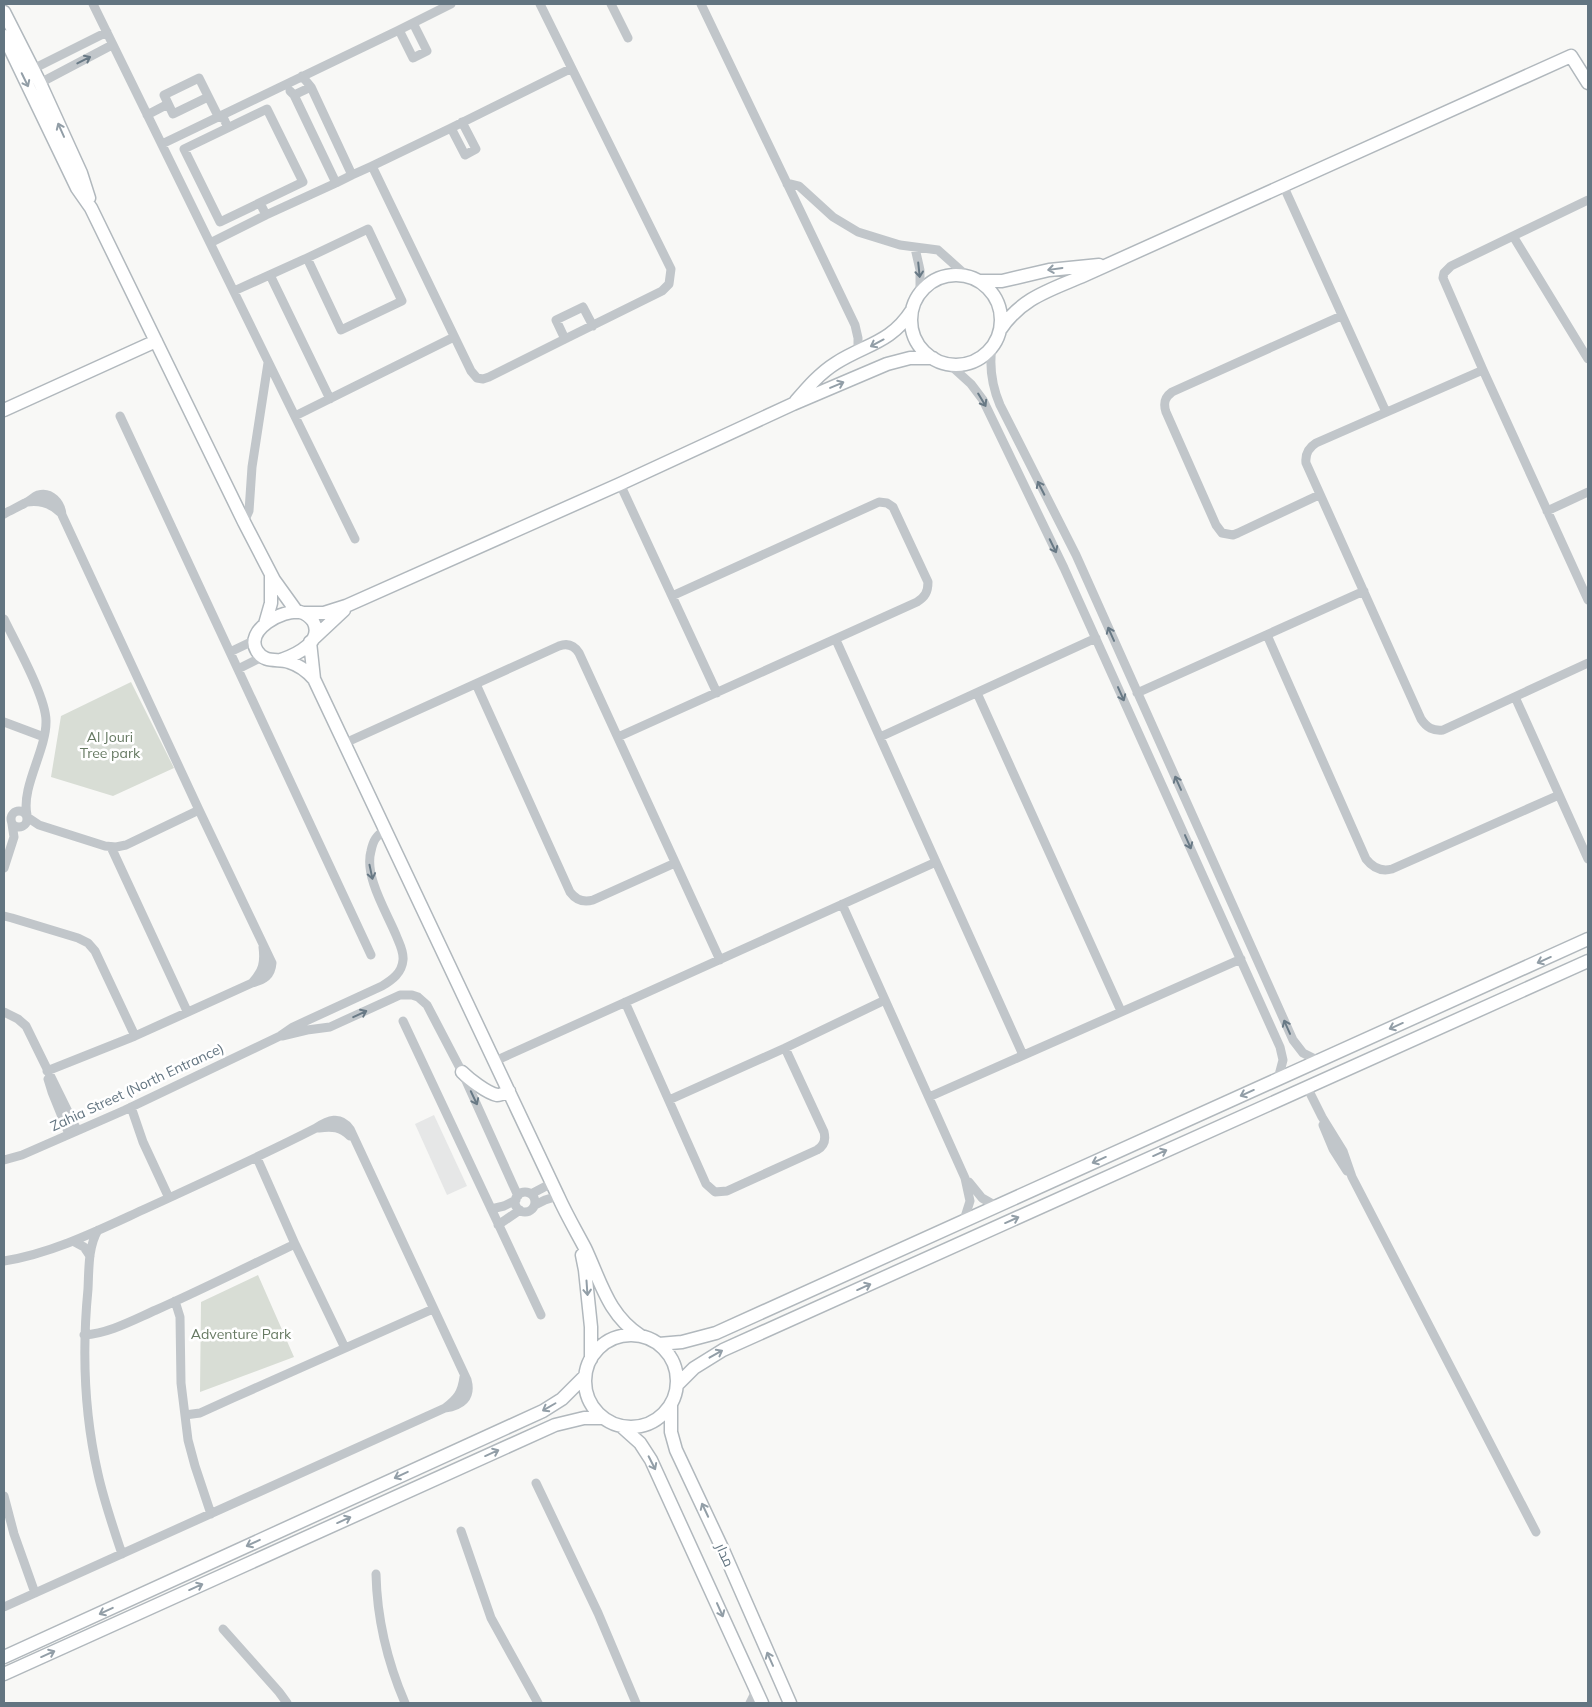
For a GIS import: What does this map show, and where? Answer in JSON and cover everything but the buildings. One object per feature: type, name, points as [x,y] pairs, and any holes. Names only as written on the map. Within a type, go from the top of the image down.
[{"type":"street","points":[[93,4],[355,539]]},
{"type":"street","points":[[162,144],[451,4]]},
{"type":"street","points":[[372,166],[454,337],[471,371],[477,378],[489,377],[662,291],[669,284],[671,269],[570,69],[540,4]]},
{"type":"street","points":[[611,4],[628,38]]},
{"type":"street","points":[[701,4],[855,325],[858,338],[858,352]]},
{"type":"street","points":[[4,12],[40,83],[81,173],[91,208]]},
{"type":"street","points":[[399,30],[412,58],[426,51],[412,23]]},
{"type":"street","points":[[33,69],[107,32]]},
{"type":"street","points":[[4,36],[75,183],[91,208],[244,522],[279,588],[301,613],[313,622],[315,628],[311,657],[314,679],[611,1307],[621,1320],[641,1336],[659,1344],[670,1355],[676,1369],[678,1384],[671,1405],[662,1416],[649,1424],[635,1427],[621,1426],[604,1418],[579,1418],[555,1425],[4,1674]]},
{"type":"street","points":[[40,83],[112,45]]},
{"type":"street","points":[[1318,1061],[1303,1054],[1293,1040],[1076,555],[1000,405],[994,389],[991,372],[992,347],[1000,330],[1013,312],[1030,299],[1571,56],[1588,83]]},
{"type":"street","points":[[210,243],[570,69]]},
{"type":"street","points":[[302,76],[311,87],[352,175]]},
{"type":"street","points":[[208,96],[173,114],[164,95],[199,78],[208,96],[218,116],[224,119],[228,128]]},
{"type":"street","points":[[285,85],[294,96],[336,183]]},
{"type":"street","points":[[294,96],[311,87]]},
{"type":"street","points":[[147,115],[168,104]]},
{"type":"street","points":[[267,109],[303,182],[260,203],[220,222],[184,149],[267,109]]},
{"type":"street","points":[[451,128],[465,155],[476,150],[462,122]]},
{"type":"street","points":[[329,169],[346,161]]},
{"type":"street","points":[[787,184],[799,186],[833,217],[858,232],[886,242],[915,248],[938,250],[966,276]]},
{"type":"street","points":[[1283,185],[1386,412]]},
{"type":"street","points":[[1588,200],[1451,266],[1444,273],[1444,283],[1588,600]]},
{"type":"street","points":[[260,203],[266,215]]},
{"type":"street","points":[[234,292],[368,229],[402,301],[341,330],[307,258]]},
{"type":"street","points":[[1513,236],[1588,359]]},
{"type":"street","points":[[915,248],[920,270],[920,293]]},
{"type":"street","points":[[979,281],[1002,281],[1049,270],[1104,265]]},
{"type":"street","points":[[270,275],[330,399]]},
{"type":"street","points":[[793,404],[825,370],[842,359],[879,342],[892,333],[912,310],[920,293],[927,285],[941,278],[956,275],[966,276],[979,281],[986,287],[997,302],[1000,311],[1000,330]]},
{"type":"street","points":[[565,339],[556,320],[584,307],[593,326]]},
{"type":"street","points":[[912,310],[912,329],[915,338],[926,353],[933,358],[949,364],[959,365],[977,359],[992,347]]},
{"type":"street","points":[[1319,495],[1233,535],[1222,533],[1218,529],[1196,481],[1166,412],[1164,402],[1168,394],[1172,392],[1341,316]]},
{"type":"street","points":[[295,416],[454,337]]},
{"type":"street","points":[[4,410],[156,342]]},
{"type":"street","points":[[314,679],[299,666],[281,660],[268,660],[262,657],[255,646],[255,640],[256,634],[265,624],[280,616],[301,613],[324,613],[346,606],[620,484],[793,404],[887,364],[910,358],[933,358]]},
{"type":"street","points":[[244,522],[250,511],[252,467],[268,363]]},
{"type":"street","points":[[949,364],[964,377],[983,400],[1064,568],[1280,1046],[1283,1060],[1278,1079]]},
{"type":"street","points":[[1483,370],[1316,443],[1308,450],[1305,459],[1306,464],[1421,719],[1428,727],[1433,730],[1443,730],[1588,663]]},
{"type":"street","points":[[120,416],[371,955]]},
{"type":"street","points":[[620,484],[717,693]]},
{"type":"street","points":[[1547,511],[1588,492]]},
{"type":"street","points":[[4,514],[27,502],[37,502],[46,503],[56,508],[62,515],[263,947],[263,968],[252,983],[135,1036],[47,1072]]},
{"type":"street","points":[[618,737],[917,602],[925,596],[928,582],[895,511],[887,503],[876,503],[672,596]]},
{"type":"street","points":[[265,624],[272,593],[270,571]]},
{"type":"street","points":[[1137,693],[1364,591]]},
{"type":"street","points":[[281,660],[297,653],[312,641],[346,606]]},
{"type":"street","points":[[4,619],[44,706],[46,722],[44,738],[26,800],[25,821],[14,837],[4,868]]},
{"type":"street","points":[[1267,635],[1366,859],[1374,868],[1392,869],[1559,794]]},
{"type":"street","points":[[880,737],[1096,638]]},
{"type":"street","points":[[230,652],[255,640]]},
{"type":"street","points":[[836,640],[1023,1055]]},
{"type":"street","points":[[345,742],[559,646],[570,645],[579,653],[720,960]]},
{"type":"street","points":[[238,669],[262,657]]},
{"type":"street","points":[[476,684],[570,892],[576,898],[584,901],[593,900],[675,863]]},
{"type":"street","points":[[977,693],[1122,1011]]},
{"type":"street","points":[[1515,697],[1588,858]]},
{"type":"street","points":[[4,722],[44,738]]},
{"type":"street","points":[[14,837],[13,817],[26,800]]},
{"type":"street","points":[[25,821],[111,847],[126,844],[198,810]]},
{"type":"street","points":[[13,817],[22,811],[25,821]]},
{"type":"street","points":[[4,814],[13,817],[18,827],[25,821]]},
{"type":"street","points":[[280,1036],[293,1027],[382,986],[394,978],[402,967],[401,947],[370,869],[369,859],[372,844],[377,836],[386,830]]},
{"type":"street","points":[[111,847],[187,1011]]},
{"type":"street","points":[[494,1061],[936,862]]},
{"type":"street","points":[[842,904],[965,1178],[970,1202],[964,1220]]},
{"type":"street","points":[[4,912],[8,917],[78,938],[92,947],[135,1036]]},
{"type":"street","points":[[659,1344],[694,1340],[716,1333],[1588,940]]},
{"type":"street","points":[[929,1097],[1240,959]]},
{"type":"street","points":[[678,1384],[698,1365],[722,1350],[1588,961]]},
{"type":"street","points":[[382,986],[387,1001]]},
{"type":"street","points":[[280,1036],[337,1025],[406,994],[423,1000],[462,1072],[517,1198],[516,1206],[520,1210]]},
{"type":"street","points":[[669,1100],[785,1048],[885,1000]]},
{"type":"street","points":[[625,1002],[706,1184],[715,1192],[728,1191],[817,1150],[824,1144],[824,1132],[785,1048]]},
{"type":"street","points":[[332,1009],[331,1018],[337,1025]]},
{"type":"street","points":[[4,1012],[18,1019],[26,1026],[47,1072],[52,1092],[73,1132]]},
{"type":"street","points":[[403,1021],[541,1315]]},
{"type":"street","name":"Zahia Street (North Entrance)","points":[[4,1160],[22,1155],[128,1108],[280,1036]]},
{"type":"street","points":[[462,1072],[473,1082],[493,1094],[502,1094],[509,1091]]},
{"type":"street","points":[[1307,1087],[1322,1117],[1343,1151],[1352,1177],[1536,1532]]},
{"type":"street","points":[[128,1108],[169,1198]]},
{"type":"street","points":[[4,1261],[33,1255],[73,1241],[257,1158],[330,1120],[339,1120],[347,1125],[468,1384],[466,1397],[457,1406],[445,1408],[4,1607]]},
{"type":"street","points":[[257,1158],[295,1244],[345,1348]]},
{"type":"street","points":[[965,1178],[978,1195],[986,1202],[996,1206]]},
{"type":"street","points":[[491,1209],[504,1206],[523,1192],[531,1194],[552,1183]]},
{"type":"street","points":[[531,1194],[535,1200],[535,1205]]},
{"type":"street","points":[[498,1224],[520,1210],[529,1211],[535,1205],[558,1196]]},
{"type":"street","points":[[564,1208],[568,1225],[581,1252],[585,1270],[591,1328],[591,1359],[586,1376],[586,1390],[591,1402],[604,1418]]},
{"type":"street","points":[[98,1230],[92,1242],[90,1256],[84,1335],[85,1391],[94,1458],[101,1488],[122,1554]]},
{"type":"street","points":[[73,1241],[84,1247],[90,1256]]},
{"type":"street","points":[[84,1335],[106,1331],[175,1301],[295,1244]]},
{"type":"street","points":[[175,1301],[180,1317],[180,1366],[185,1415],[195,1466],[211,1514]]},
{"type":"street","points":[[185,1415],[195,1414],[208,1409],[433,1309]]},
{"type":"street","points":[[591,1359],[600,1347],[612,1339],[626,1335],[641,1336]]},
{"type":"street","points":[[4,1657],[543,1410],[562,1399],[586,1376]]},
{"type":"street","name":"مدار","points":[[671,1405],[671,1432],[676,1450],[720,1542],[790,1703]]},
{"type":"street","name":"مدار","points":[[621,1426],[640,1443],[650,1460],[683,1527],[762,1703]]},
{"type":"street","points":[[536,1483],[598,1612],[636,1703]]},
{"type":"street","points":[[4,1496],[14,1534],[35,1593]]},
{"type":"street","points":[[461,1532],[491,1618],[538,1703]]},
{"type":"street","points":[[376,1574],[381,1632],[392,1671],[405,1703]]},
{"type":"street","points":[[223,1629],[287,1703]]},
{"type":"street","points":[[750,1703],[756,1691]]},
{"type":"shaded area","points":[[434,1115],[467,1186],[447,1195],[415,1124]]},
{"type":"green space","name":"Al Jouri Tree park","points":[[131,682],[174,768],[113,796],[51,777],[61,716]]},
{"type":"green space","name":"Adventure Park","points":[[258,1275],[294,1357],[200,1392],[201,1302]]}]
